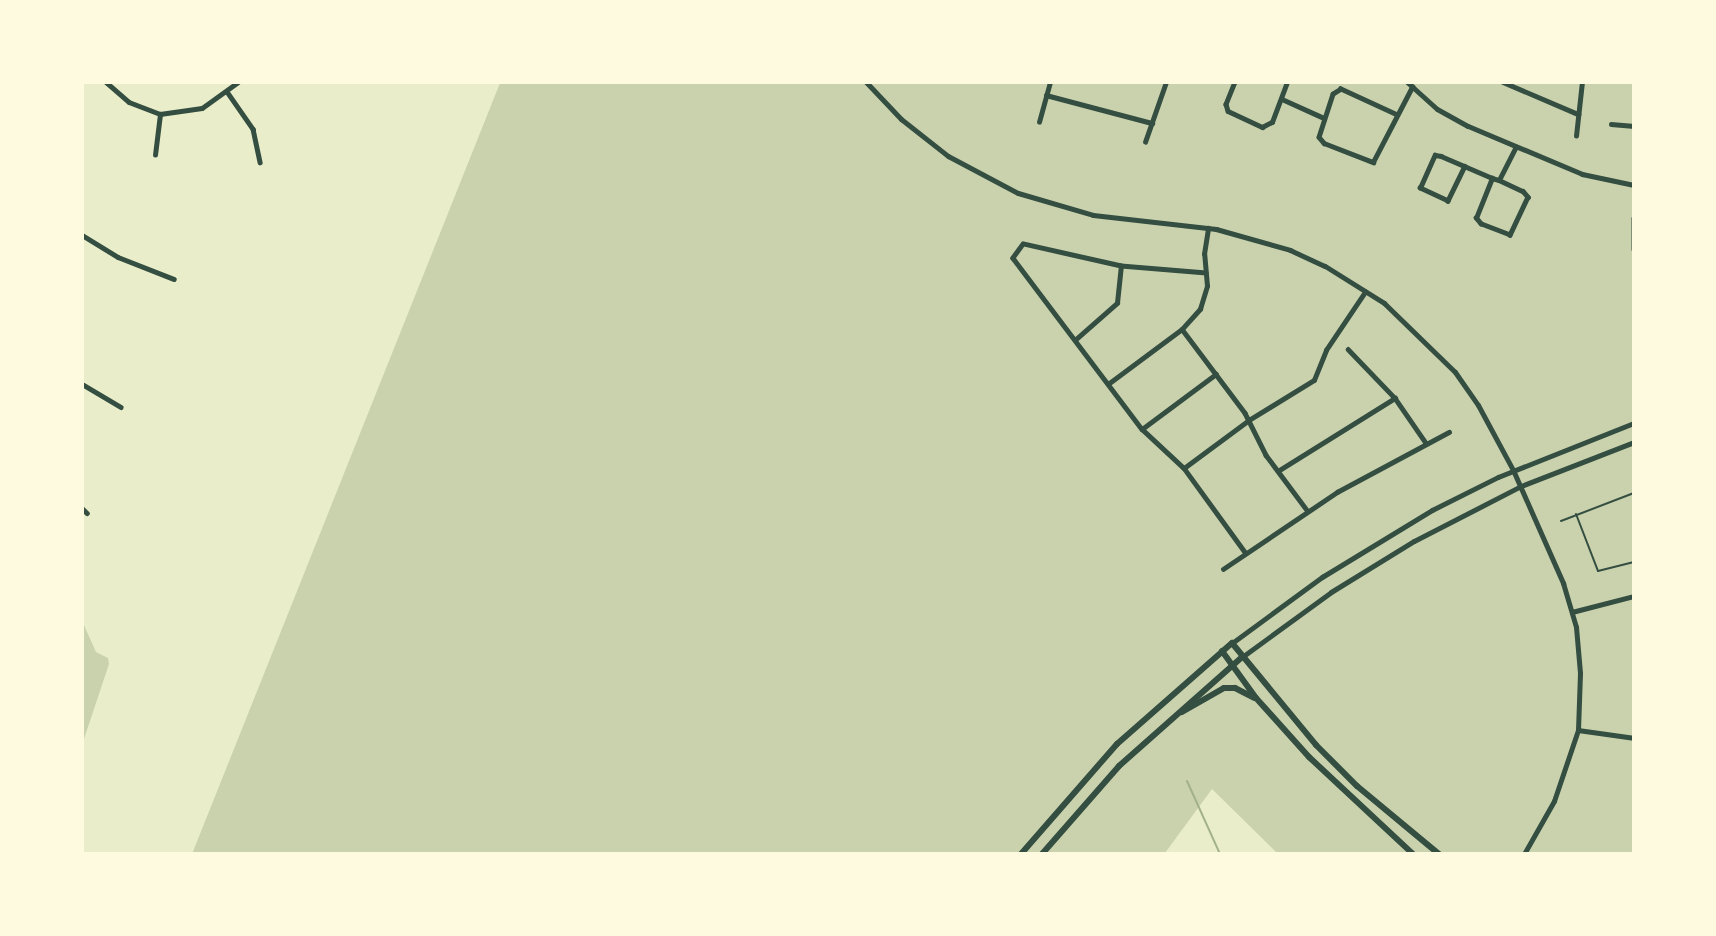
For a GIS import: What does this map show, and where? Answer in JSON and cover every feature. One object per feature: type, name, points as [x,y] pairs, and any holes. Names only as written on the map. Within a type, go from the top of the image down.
[{"type":"main road","points":[[1021,854],[1117,744],[1232,643],[1324,753],[1439,854]]},
{"type":"main road","points":[[1222,651],[1256,698],[1339,788],[1413,854]]},
{"type":"main road","points":[[1042,854],[1109,776],[1242,657]]},
{"type":"main road","points":[[1178,713],[1224,688],[1241,690],[1256,698]]},
{"type":"street","points":[[106,82],[129,102],[160,114],[190,112],[228,93],[238,82]]},
{"type":"street","points":[[866,82],[901,119],[948,156],[1018,193],[1093,216],[1208,228],[1290,250],[1365,292],[1411,326],[1455,372],[1496,435],[1521,486],[1572,612],[1580,673],[1578,730],[1554,801],[1524,854]]},
{"type":"street","points":[[1039,122],[1050,82]]},
{"type":"street","points":[[1145,142],[1166,82]]},
{"type":"street","points":[[1234,82],[1226,104],[1228,111],[1262,127],[1272,122],[1287,82]]},
{"type":"street","points":[[1503,82],[1578,114]]},
{"type":"street","points":[[1575,136],[1582,82]]},
{"type":"street","points":[[1395,114],[1344,88],[1334,94],[1318,132],[1321,141],[1373,162],[1410,85],[1451,118],[1582,174],[1634,185]]},
{"type":"street","points":[[228,93],[253,129],[260,162]]},
{"type":"street","points":[[1046,95],[1152,123]]},
{"type":"street","points":[[1282,99],[1324,118]]},
{"type":"street","points":[[155,155],[160,114]]},
{"type":"street","points":[[1611,124],[1634,126]]},
{"type":"street","points":[[1499,180],[1516,147]]},
{"type":"street","points":[[1466,166],[1448,201],[1420,188],[1435,155],[1466,166],[1523,190],[1528,196],[1510,235],[1477,220],[1492,178]]},
{"type":"street","points":[[1634,218],[1634,249]]},
{"type":"street","points":[[1108,384],[1182,329],[1200,309],[1206,273],[1208,228]]},
{"type":"street","points":[[82,235],[118,257],[174,279]]},
{"type":"street","points":[[1206,273],[1120,266],[1023,244],[1013,258],[1142,429],[1184,468],[1245,552]]},
{"type":"street","points":[[1075,340],[1116,303],[1120,266]]},
{"type":"street","points":[[1184,468],[1249,420],[1314,380],[1326,350],[1365,292]]},
{"type":"street","points":[[1182,329],[1249,420],[1278,471],[1307,510]]},
{"type":"street","points":[[1348,350],[1395,398],[1426,443]]},
{"type":"street","points":[[1142,429],[1216,374]]},
{"type":"street","points":[[82,384],[121,407]]},
{"type":"street","points":[[1278,471],[1395,398]]},
{"type":"street","points":[[1232,643],[1363,550],[1432,510],[1513,470],[1634,423]]},
{"type":"street","points":[[1223,569],[1307,510],[1449,432]]},
{"type":"street","points":[[1242,657],[1292,619],[1390,555],[1521,486],[1634,442]]},
{"type":"street","points":[[82,508],[87,513]]},
{"type":"street","points":[[1572,612],[1634,596]]},
{"type":"street","points":[[1578,730],[1634,738]]},
{"type":"lane","points":[[1561,521],[1634,493]]},
{"type":"lane","points":[[1576,514],[1598,571],[1634,562]]},
{"type":"green space","points":[[500,83],[1633,83],[1633,853],[1277,853],[1212,789],[1165,853],[192,854]]},
{"type":"green space","points":[[83,623],[96,652],[108,658],[109,664],[83,742]]},
{"type":"waterway","points":[[1187,781],[1220,854]]}]
